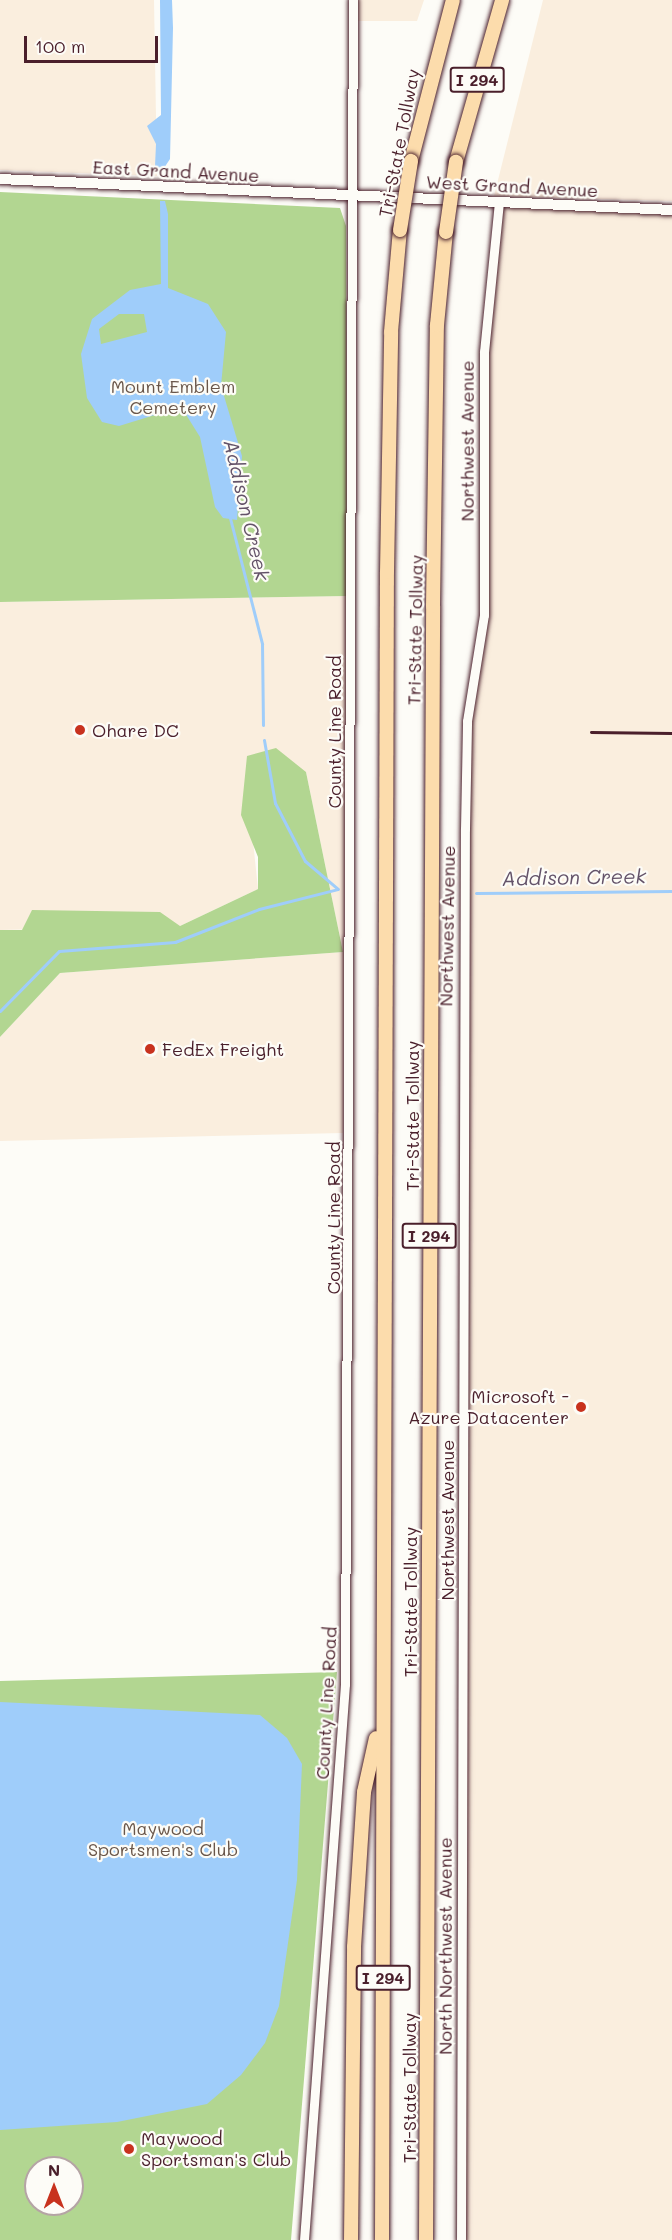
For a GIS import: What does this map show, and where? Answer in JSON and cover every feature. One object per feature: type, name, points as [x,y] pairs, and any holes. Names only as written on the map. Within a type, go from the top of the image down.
[{"type":"highway","name":"Tri-State Tollway","points":[[382,2240],[381,1716],[391,332],[400,230],[411,161],[453,0]]},
{"type":"highway","name":"Tri-State Tollway","points":[[426,2240],[432,767],[437,326],[446,231],[456,162],[502,0]]},
{"type":"highway","points":[[351,2240],[354,1947],[364,1792],[381,1716]]},
{"type":"main road","name":"East Grand Avenue","points":[[0,179],[351,195]]},
{"type":"main road","name":"West Grand Avenue","points":[[351,195],[672,210]]},
{"type":"street","name":"County Line Road","points":[[304,2240],[345,1684],[353,0]]},
{"type":"street","name":"Northwest Avenue","points":[[463,1652],[467,732],[484,615],[484,352],[499,202]]},
{"type":"street","name":"North Northwest Avenue","points":[[461,2240],[463,1652]]},
{"type":"shaded area","points":[[0,0],[154,0],[157,176],[0,170]]},
{"type":"shaded area","points":[[358,0],[424,0],[417,21],[357,21]]},
{"type":"shaded area","points":[[543,0],[672,0],[672,201],[494,196]]},
{"type":"shaded area","points":[[499,202],[672,209],[672,2240],[461,2240],[467,721],[484,615],[484,352]]},
{"type":"shaded area","points":[[347,596],[343,1133],[0,1141],[0,1037],[60,973],[343,952],[306,772],[253,841],[258,889],[180,926],[0,930],[0,602]]},
{"type":"green space","name":"Mount Emblem Cemetery","points":[[0,192],[340,208],[346,226],[347,596],[0,602]]},
{"type":"green space","points":[[276,748],[306,772],[343,952],[60,973],[0,1037],[0,930],[22,930],[32,910],[160,912],[180,926],[258,889],[258,857],[241,815],[247,756]]},
{"type":"green space","name":"Maywood Sportsmen's Club","points":[[337,1672],[291,2240],[0,2240],[0,1681]]},
{"type":"water","points":[[160,0],[172,0],[173,28],[170,159],[162,171],[155,166],[156,144],[147,126],[161,115]]},
{"type":"water","points":[[160,201],[165,201],[168,214],[168,288],[208,304],[226,332],[221,386],[242,456],[237,520],[223,518],[215,507],[200,437],[185,413],[171,410],[119,426],[102,422],[87,398],[81,354],[92,319],[130,290],[161,284]],"holes":[[[119,314],[144,314],[147,332],[101,344],[99,329]]]},
{"type":"water","name":"Maywood Sportsmen's Club","points":[[0,1702],[260,1715],[287,1738],[302,1764],[297,1880],[279,2006],[265,2043],[241,2075],[207,2104],[117,2122],[0,2130]]},
{"type":"waterway","name":"Addison Creek","points":[[230,518],[262,644],[263,725]]},
{"type":"waterway","name":"Addison Creek","points":[[264,740],[275,803],[305,861],[338,889]]},
{"type":"waterway","points":[[0,1011],[59,951],[175,942],[259,909],[338,889]]},
{"type":"waterway","name":"Addison Creek","points":[[476,893],[672,891]]},
{"type":"railway","points":[[591,732],[672,733]]},
{"type":"place","name":"Ohare DC","points":[[80,730]]},
{"type":"place","name":"FedEx Freight","points":[[150,1049]]},
{"type":"place","name":"Microsoft - Azure Datacenter","points":[[581,1407]]},
{"type":"place","name":"Maywood Sportsman's Club","points":[[129,2149]]}]
